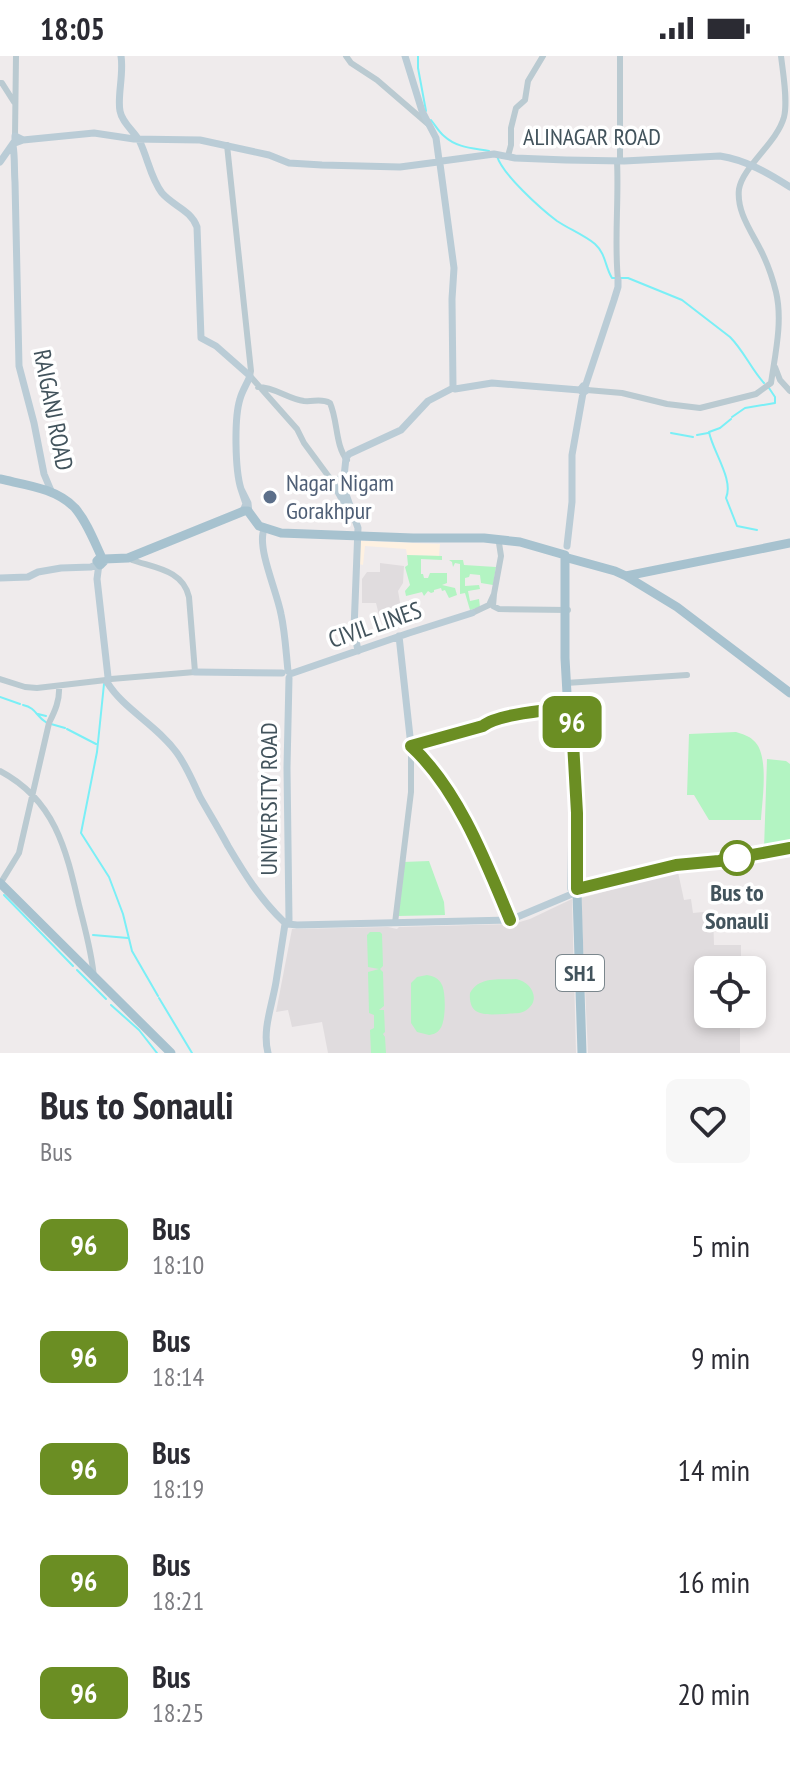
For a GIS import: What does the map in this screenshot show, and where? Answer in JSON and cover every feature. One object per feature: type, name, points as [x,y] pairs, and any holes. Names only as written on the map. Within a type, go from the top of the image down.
[{"type":"main road","points":[[121,56],[123,72],[119,108],[122,118],[139,139],[162,193],[195,222],[201,338],[216,346],[250,376],[237,409],[237,461],[245,513]]},
{"type":"main road","points":[[405,56],[422,111],[436,138],[440,162],[454,268],[452,389]]},
{"type":"main road","name":"ALINAGAR ROAD","points":[[17,140],[94,133],[139,139],[200,140],[269,155],[289,163],[395,167],[494,154],[618,161],[720,156],[752,165],[790,187]]},
{"type":"main road","points":[[0,162],[17,140]]},
{"type":"main road","name":"RAIGANJ ROAD","points":[[17,140],[13,145],[13,161],[19,366],[44,474],[52,493]]},
{"type":"main road","points":[[566,555],[572,502],[572,455],[584,390],[618,280]]},
{"type":"main road","points":[[357,652],[354,629],[355,516],[343,486],[349,454],[401,430],[428,401],[452,389],[492,383],[584,390]]},
{"type":"main road","points":[[0,479],[52,493],[77,510],[100,561],[97,575],[108,680],[162,730],[184,756],[265,898],[286,922],[300,925],[510,920],[575,891],[676,865],[790,850]]},
{"type":"main road","points":[[332,481],[352,518],[356,537]]},
{"type":"main road","points":[[245,513],[261,532],[499,543],[599,562],[687,611],[790,691]]},
{"type":"main road","points":[[0,578],[28,577],[38,572],[91,567],[100,561],[128,558],[245,513]]},
{"type":"main road","name":"UNIVERSITY ROAD","points":[[261,532],[281,615],[286,674],[286,922],[266,1029],[265,1041],[269,1053]]},
{"type":"main road","points":[[100,561],[132,560],[190,534]]},
{"type":"main road","points":[[446,540],[480,537],[509,540],[566,555]]},
{"type":"main road","points":[[634,579],[790,543]]},
{"type":"main road","name":"SH1","points":[[566,555],[580,1053]]},
{"type":"main road","name":"CIVIL LINES","points":[[195,672],[286,674],[472,613]]},
{"type":"main road","points":[[399,636],[411,746],[424,758],[466,822],[510,920]]},
{"type":"main road","points":[[0,884],[168,1053]]},
{"type":"street","points":[[16,56],[17,140]]},
{"type":"street","points":[[346,56],[428,124]]},
{"type":"street","points":[[508,156],[516,108],[525,100],[528,81],[543,56]]},
{"type":"street","points":[[618,280],[620,56]]},
{"type":"street","points":[[769,385],[774,365],[778,313],[776,293],[765,260],[742,212],[739,193],[752,165],[770,143],[785,113],[781,56]]},
{"type":"street","points":[[0,83],[15,108]]},
{"type":"street","points":[[227,145],[250,376],[297,429],[332,481],[344,476]]},
{"type":"street","points":[[774,365],[780,380],[789,389]]},
{"type":"street","points":[[584,390],[622,393],[667,404],[701,408],[756,394],[778,383],[789,389]]},
{"type":"street","points":[[258,387],[303,401],[321,399],[330,403],[341,452],[346,459]]},
{"type":"street","points":[[491,607],[501,556],[499,543]]},
{"type":"street","points":[[501,556],[512,545]]},
{"type":"street","points":[[0,679],[25,687],[59,686],[195,672],[186,587],[167,570],[132,560]]},
{"type":"street","points":[[472,613],[491,607],[567,611]]},
{"type":"street","points":[[568,683],[687,675]]},
{"type":"street","points":[[0,884],[19,853],[59,686]]},
{"type":"street","points":[[395,923],[410,802],[411,746],[509,716],[569,707]]},
{"type":"street","points":[[0,771],[33,795],[58,830],[93,961],[94,979]]},
{"type":"shaded area","points":[[361,541],[440,544],[439,556],[407,555],[406,549],[365,546],[363,565],[359,564]]},
{"type":"shaded area","points":[[380,563],[404,566],[403,583],[398,591],[401,608],[384,609],[379,615],[376,603],[362,603],[362,579],[367,572],[380,572]]},
{"type":"shaded area","points":[[678,872],[684,900],[691,899],[693,913],[713,911],[714,945],[741,945],[741,956],[694,956],[694,1028],[740,1028],[740,1053],[588,1053],[581,898]]},
{"type":"shaded area","points":[[572,899],[576,1053],[328,1053],[322,1022],[292,1027],[288,1010],[276,1012],[292,929],[513,924]]},
{"type":"green space","points":[[407,555],[442,556],[442,560],[421,559],[421,574],[428,578],[430,573],[447,573],[447,583],[442,585],[455,588],[457,595],[449,598],[441,588],[431,593],[428,591],[424,596],[422,592],[406,596],[405,591],[410,585],[405,567],[408,565]]},
{"type":"green space","points":[[449,560],[463,560],[464,565],[496,567],[493,585],[481,583],[480,575],[470,574],[465,578],[465,586],[479,585],[480,589],[468,591],[470,601],[479,599],[480,607],[470,610],[465,593],[460,594],[460,564],[455,563],[453,567]]},
{"type":"green space","points":[[736,732],[753,740],[762,755],[761,820],[709,820],[694,795],[687,795],[689,734]]},
{"type":"green space","points":[[767,759],[790,764],[790,845],[764,849]]},
{"type":"green space","points":[[429,861],[444,902],[445,915],[398,916],[403,862]]},
{"type":"green space","points":[[370,932],[382,934],[383,966],[380,969],[383,972],[384,1006],[379,1010],[384,1010],[386,1053],[371,1053],[370,1030],[374,1028],[374,1015],[369,1013],[368,972],[379,969],[368,967],[367,935]]},
{"type":"green space","points":[[427,975],[441,983],[445,1001],[442,1025],[436,1033],[429,1035],[417,1032],[411,1023],[411,983],[417,977]]},
{"type":"green space","points":[[516,979],[527,984],[533,992],[533,1002],[525,1011],[487,1014],[472,1007],[470,993],[479,984],[490,980]]},
{"type":"waterway","points":[[418,56],[426,111]]},
{"type":"waterway","points":[[431,120],[454,143],[489,151]]},
{"type":"waterway","points":[[497,156],[514,181],[542,208],[595,244],[612,278],[628,278],[682,300],[730,337],[764,383]]},
{"type":"waterway","points":[[732,417],[745,408],[775,403],[769,388]]},
{"type":"waterway","points":[[731,419],[709,432],[725,474],[726,498],[737,526],[757,530]]},
{"type":"waterway","points":[[671,433],[693,437]]},
{"type":"waterway","points":[[697,435],[708,433]]},
{"type":"waterway","points":[[104,684],[97,752],[81,833],[109,877],[132,951],[158,996]]},
{"type":"waterway","points":[[0,697],[20,704]]},
{"type":"waterway","points":[[23,705],[47,723]]},
{"type":"waterway","points":[[38,714],[46,716]]},
{"type":"waterway","points":[[51,724],[65,728]]},
{"type":"waterway","points":[[67,729],[96,744]]},
{"type":"waterway","points":[[4,895],[73,966]]},
{"type":"waterway","points":[[93,935],[128,938]]},
{"type":"waterway","points":[[77,970],[106,999]]},
{"type":"waterway","points":[[159,998],[192,1053]]},
{"type":"waterway","points":[[111,1005],[139,1030],[157,1053]]},
{"type":"bus line","name":"96","points":[[510,920],[466,822],[424,758],[411,746],[504,717],[571,707],[577,813],[576,889],[676,865],[790,848]]},
{"type":"place","name":"Nagar Nigam Gorakhpur","points":[[270,497]]},
{"type":"place","name":"Bus to Sonauli","points":[[737,858]]}]
